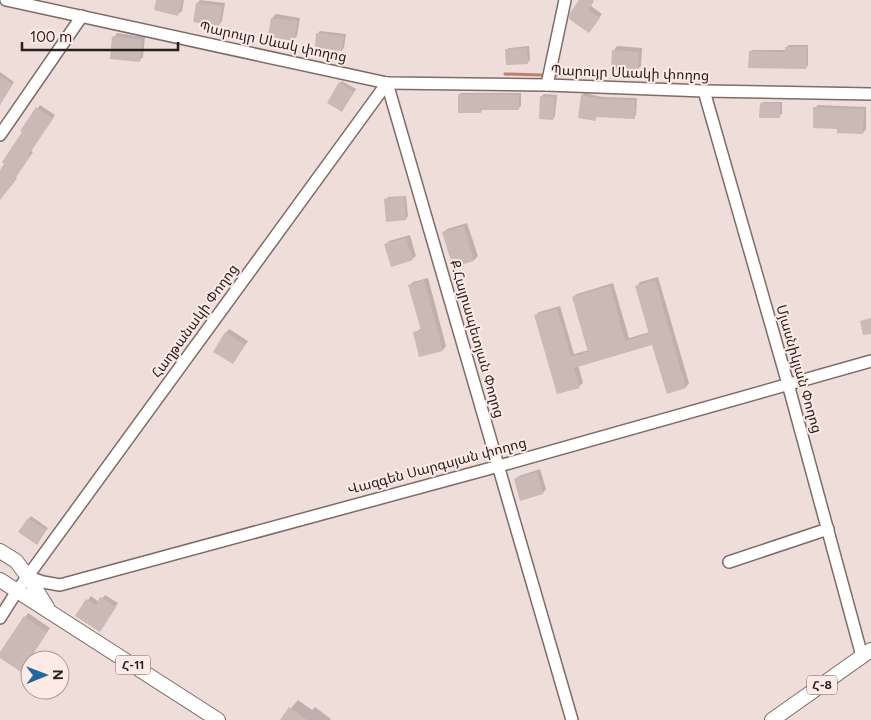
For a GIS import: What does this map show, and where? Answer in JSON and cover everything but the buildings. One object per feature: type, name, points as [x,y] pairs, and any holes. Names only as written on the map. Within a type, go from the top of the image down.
[{"type":"main road","name":"Հ-11","points":[[0,551],[16,561],[48,610]]},
{"type":"main road","name":"Հ-11","points":[[0,580],[218,720]]},
{"type":"main road","name":"Հ-8","points":[[780,718],[867,653]]},
{"type":"street","name":"Պարույր Սևակ փողոց","points":[[6,0],[387,83]]},
{"type":"street","points":[[547,85],[565,0]]},
{"type":"street","points":[[0,135],[82,16]]},
{"type":"street","name":"Պարույր Սևակի փողոց","points":[[387,83],[547,85],[704,91],[871,94]]},
{"type":"street","name":"Ք.Հայրապետյան Փողոց","points":[[387,83],[572,720]]},
{"type":"street","name":"Հաղթանակի Փողոց","points":[[28,577],[387,83]]},
{"type":"street","name":"Մյասնիկյան Փողոց","points":[[704,91],[828,529],[867,653]]},
{"type":"street","name":"Վազգեն Սարգսյան փողոց","points":[[28,577],[60,585],[498,466],[871,361]]},
{"type":"street","points":[[729,562],[828,529]]},
{"type":"street","points":[[0,618],[28,577]]},
{"type":"waterway","points":[[505,74],[543,75]]},
{"type":"waterway","points":[[554,75],[585,76]]}]
